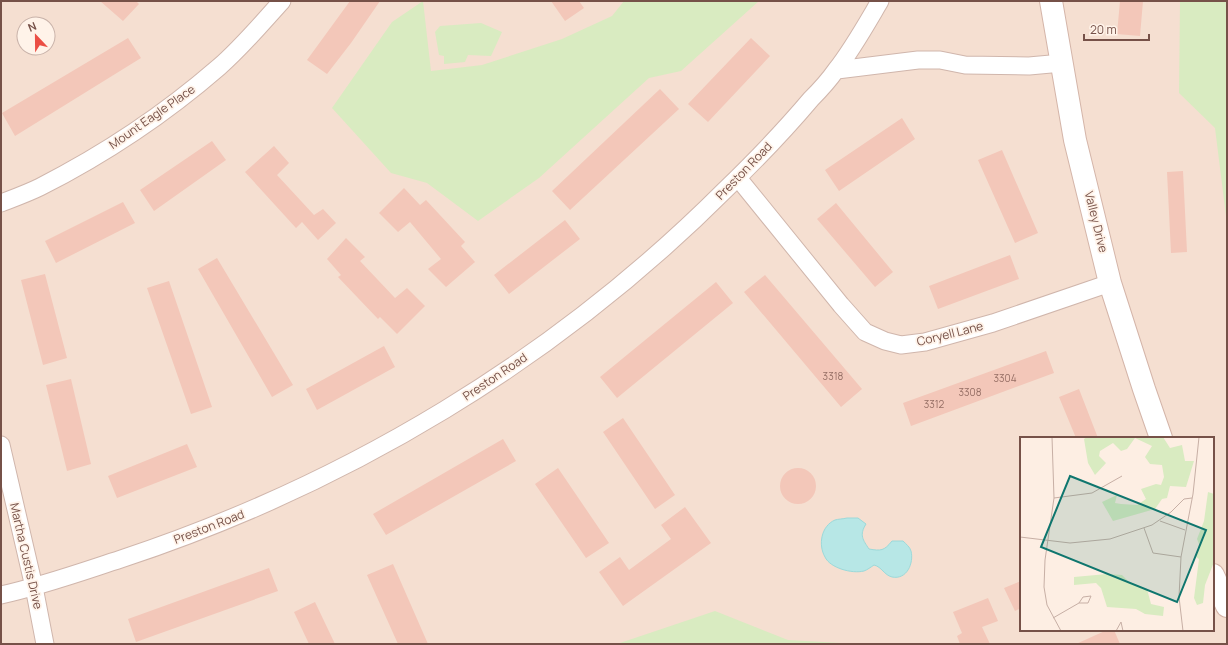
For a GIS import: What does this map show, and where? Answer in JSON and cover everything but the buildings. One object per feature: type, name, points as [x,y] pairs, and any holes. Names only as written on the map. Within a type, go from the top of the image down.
[{"type":"street","name":"Mount Eagle Place","points":[[1,203],[40,187],[104,151],[172,106],[225,61],[248,39],[282,1]]},
{"type":"street","name":"Preston Road","points":[[1,595],[34,587],[144,551],[212,527],[260,506],[360,459],[418,426],[505,372],[566,329],[650,261],[738,178],[789,125],[837,70],[880,1]]},
{"type":"street","name":"Valley Drive","points":[[1050,1],[1075,140],[1110,283],[1161,437]]},
{"type":"street","points":[[837,70],[918,60],[940,60],[965,65],[1029,66],[1062,63]]},
{"type":"street","name":"Coryell Lane","points":[[738,178],[841,305],[865,332],[885,341],[901,345],[925,342],[993,323],[1110,283]]},
{"type":"street","name":"Martha Custis Drive","points":[[1,445],[34,587],[45,644]]},
{"type":"street","points":[[1214,577],[1227,606]]},
{"type":"shaded area","points":[[1,1],[1227,1],[1227,644],[1,644]]},
{"type":"green space","points":[[423,1],[431,71],[482,65],[562,39],[612,16],[624,1],[759,1],[681,71],[649,78],[539,178],[478,221],[427,183],[391,173],[332,108],[392,22]]},
{"type":"green space","points":[[1180,1],[1227,1],[1227,224],[1215,128],[1179,93]]},
{"type":"green space","points":[[481,23],[502,32],[491,56],[468,55],[465,62],[444,64],[444,56],[439,55],[435,32],[440,26]]},
{"type":"green space","points":[[715,611],[788,640],[859,644],[617,644]]},
{"type":"water","points":[[858,518],[866,524],[862,534],[869,549],[882,550],[892,541],[903,541],[910,548],[912,556],[908,570],[902,576],[892,577],[874,565],[864,571],[854,572],[836,567],[828,561],[823,552],[821,542],[824,531],[830,523],[835,520]]}]
